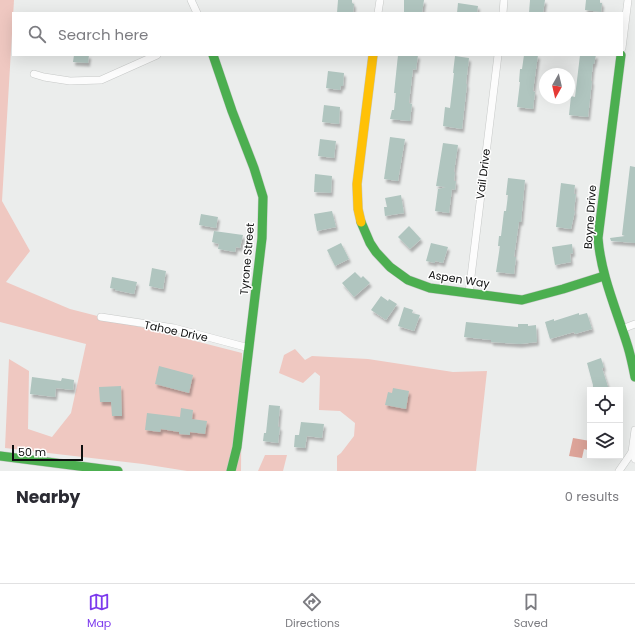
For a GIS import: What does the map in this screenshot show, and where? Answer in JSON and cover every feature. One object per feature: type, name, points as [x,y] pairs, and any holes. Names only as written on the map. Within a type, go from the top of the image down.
[{"type":"street","points":[[191,0],[197,12]]},
{"type":"street","points":[[378,12],[380,0]]},
{"type":"street","points":[[502,12],[504,0]]},
{"type":"street","points":[[623,40],[628,0]]},
{"type":"street","points":[[34,74],[70,81],[101,80],[155,56]]},
{"type":"street","name":"Tyrone Street","points":[[213,56],[263,197],[262,238],[237,447],[231,471]]},
{"type":"street","name":"Aspen Way","points":[[373,56],[357,184],[358,211],[366,237],[387,264],[407,279],[430,288],[522,300],[550,294],[604,276]]},
{"type":"street","name":"Vail Drive","points":[[469,294],[498,56]]},
{"type":"street","name":"Boyne Drive","points":[[621,56],[598,238],[599,253],[604,276],[622,329],[635,377]]},
{"type":"street","name":"Tahoe Drive","points":[[101,317],[174,328],[249,348]]},
{"type":"street","points":[[622,329],[635,324]]},
{"type":"street","points":[[619,471],[634,456],[635,430]]},
{"type":"street","points":[[0,456],[118,471]]},
{"type":"shaded area","points":[[0,0],[14,0],[13,12],[12,12],[2,201],[30,251],[6,282],[70,309],[242,353],[241,471],[187,471],[143,464],[5,448],[9,359],[29,371],[28,429],[52,437],[71,413],[86,344],[0,322]]},
{"type":"shaded area","points":[[295,349],[305,360],[312,356],[368,359],[453,372],[487,371],[476,471],[337,471],[337,456],[354,436],[355,423],[340,411],[319,410],[320,376],[315,372],[303,383],[279,373],[284,355]]},
{"type":"shaded area","points":[[573,438],[587,440],[587,450],[584,449],[582,458],[569,456]]},
{"type":"shaded area","points":[[265,455],[287,455],[283,471],[258,471]]},
{"type":"building","points":[[338,0],[352,0],[352,3],[354,4],[353,12],[337,12]]},
{"type":"building","points":[[404,0],[424,0],[422,12],[404,12]]},
{"type":"building","points":[[530,0],[545,0],[543,12],[529,12]]},
{"type":"building","points":[[586,0],[600,0],[600,3],[602,3],[601,12],[585,10]]},
{"type":"building","points":[[458,3],[478,6],[477,12],[457,12]]},
{"type":"building","points":[[74,56],[89,56],[88,63],[73,62]]},
{"type":"building","points":[[398,56],[418,56],[416,70],[413,69],[409,103],[412,104],[410,121],[390,119],[392,110],[394,110],[396,93],[394,93]]},
{"type":"building","points":[[455,56],[469,58],[462,129],[443,126],[445,107],[450,108]]},
{"type":"building","points":[[524,56],[538,56],[533,91],[535,92],[533,109],[517,107],[520,69],[522,69]]},
{"type":"building","points":[[580,56],[596,56],[593,64],[588,117],[569,115],[570,104],[575,104]]},
{"type":"building","points":[[328,71],[344,73],[343,86],[341,86],[340,90],[326,88]]},
{"type":"building","points":[[324,105],[340,107],[339,124],[322,122]]},
{"type":"building","points":[[390,137],[405,139],[398,181],[384,179]]},
{"type":"building","points":[[320,139],[336,141],[334,158],[318,156]]},
{"type":"building","points":[[443,143],[458,145],[454,172],[454,181],[456,181],[455,190],[452,189],[449,213],[435,211],[438,189],[446,187],[436,186]]},
{"type":"building","points":[[630,166],[635,167],[635,243],[611,241],[610,238],[625,236],[622,235]]},
{"type":"building","points":[[315,174],[332,176],[331,193],[314,192]]},
{"type":"building","points":[[508,178],[525,180],[521,222],[519,222],[514,257],[516,257],[514,274],[496,272],[500,246],[498,246],[499,236],[501,236],[504,211],[506,211]]},
{"type":"building","points":[[561,183],[575,185],[575,211],[571,229],[556,227]]},
{"type":"building","points":[[401,195],[404,213],[385,216],[384,207],[387,207],[385,198]]},
{"type":"building","points":[[332,211],[336,227],[317,231],[314,214]]},
{"type":"building","points":[[201,214],[218,217],[216,228],[199,225]]},
{"type":"building","points":[[409,226],[421,239],[410,249],[398,237]]},
{"type":"building","points":[[214,231],[243,235],[240,248],[236,247],[235,252],[218,249],[219,244],[212,242]]},
{"type":"building","points":[[341,243],[349,259],[335,266],[327,250]]},
{"type":"building","points":[[431,243],[448,247],[443,263],[426,261]]},
{"type":"building","points":[[572,244],[573,253],[570,254],[571,262],[555,265],[552,247]]},
{"type":"building","points":[[152,268],[166,271],[163,289],[149,286]]},
{"type":"building","points":[[355,272],[361,278],[363,276],[370,283],[354,297],[342,283]]},
{"type":"building","points":[[112,277],[137,282],[134,294],[110,288]]},
{"type":"building","points":[[381,296],[388,301],[389,299],[397,304],[386,320],[371,310]]},
{"type":"building","points":[[404,307],[413,310],[412,313],[420,315],[414,331],[398,326]]},
{"type":"building","points":[[579,313],[579,315],[587,313],[592,329],[575,334],[574,332],[550,339],[545,322],[554,319],[554,321]]},
{"type":"building","points":[[466,322],[518,327],[518,324],[528,324],[528,326],[536,325],[537,342],[520,344],[491,342],[491,340],[464,337]]},
{"type":"building","points":[[601,358],[604,368],[602,368],[608,387],[593,387],[587,363]]},
{"type":"building","points":[[159,366],[193,375],[189,393],[155,384]]},
{"type":"building","points":[[32,377],[61,381],[62,378],[74,380],[73,390],[56,388],[55,397],[30,394]]},
{"type":"building","points":[[121,386],[122,416],[112,416],[111,402],[100,402],[99,387]]},
{"type":"building","points":[[393,388],[409,391],[406,409],[385,405],[388,392],[392,393]]},
{"type":"building","points":[[269,405],[280,406],[278,443],[263,441],[264,433],[266,433]]},
{"type":"building","points":[[181,408],[193,410],[192,419],[207,421],[205,434],[190,432],[190,435],[179,434],[179,432],[161,429],[160,432],[145,430],[147,413],[180,417]]},
{"type":"building","points":[[301,422],[324,424],[322,438],[307,436],[305,448],[294,447],[295,435],[299,435]]},
{"type":"traffic: fast","points":[[213,56],[263,197],[262,238],[237,447],[231,471]]},
{"type":"traffic: fast","points":[[621,56],[598,238],[602,266],[628,347],[635,377]]},
{"type":"traffic: fast","points":[[361,222],[370,243],[390,267],[408,280],[430,288],[522,300],[604,276]]},
{"type":"traffic: fast","points":[[0,456],[118,471]]},
{"type":"traffic: slow","points":[[361,222],[358,209],[357,184],[373,56]]}]
